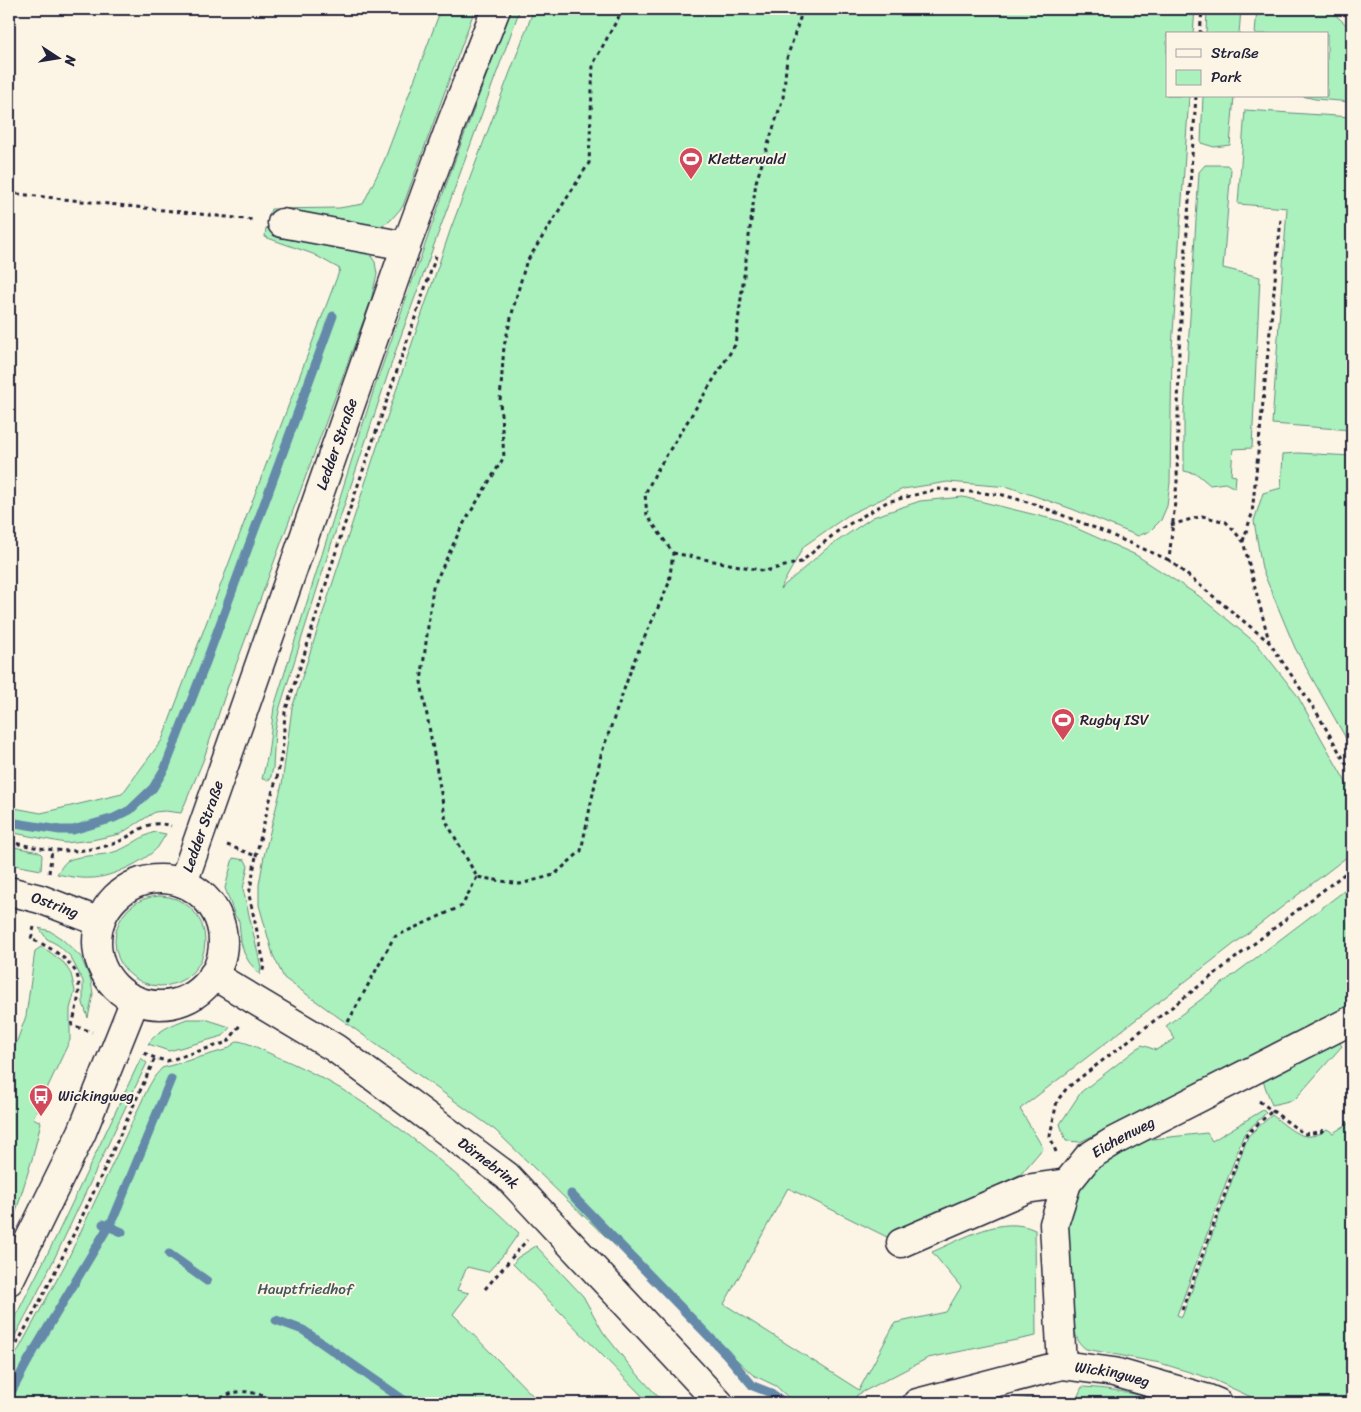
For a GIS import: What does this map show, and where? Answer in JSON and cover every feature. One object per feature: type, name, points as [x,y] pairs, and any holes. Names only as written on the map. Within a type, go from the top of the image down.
[{"type":"main road","name":"Ledder Straße","points":[[183,883],[406,246],[496,9]]},
{"type":"main road","points":[[282,223],[406,246]]},
{"type":"main road","points":[[163,878],[183,883],[199,892],[212,906],[220,922],[223,940],[220,959],[213,975],[202,989],[187,999],[170,1004],[152,1004],[135,1000],[119,990],[107,976],[99,959],[97,940],[100,922],[110,903],[124,889],[143,880],[163,878]]},
{"type":"main road","name":"Ostring","points":[[9,891],[40,899],[100,922]]},
{"type":"main road","name":"Dörnebrink","points":[[213,975],[335,1048],[507,1176],[719,1403]]},
{"type":"main road","points":[[9,1281],[82,1132],[135,1000]]},
{"type":"main road","name":"Eichenweg","points":[[1062,1365],[1054,1224],[1068,1183],[1088,1157],[1114,1141],[1352,1020]]},
{"type":"main road","points":[[901,1242],[1026,1189],[1068,1183]]},
{"type":"main road","name":"Wickingweg","points":[[918,1403],[1062,1365],[1114,1372],[1208,1398],[1218,1403]]},
{"type":"path","points":[[477,877],[446,821],[421,682],[432,587],[461,528],[504,457],[500,401],[504,346],[516,298],[526,262],[589,163],[593,64],[623,9]]},
{"type":"path","points":[[477,877],[520,884],[529,882],[554,875],[581,851],[602,755],[634,661],[669,583],[673,553],[647,515],[645,494],[656,472],[735,345],[756,182],[783,98],[787,58],[803,9]]},
{"type":"path","points":[[1200,32],[1202,9]]},
{"type":"path","points":[[1169,560],[1171,525],[1177,482],[1179,350],[1196,98]]},
{"type":"path","points":[[9,193],[282,223]]},
{"type":"path","points":[[1243,541],[1252,514],[1281,219]]},
{"type":"path","points":[[52,850],[49,871],[40,899],[31,939],[58,953],[78,977],[79,996],[72,1025],[119,1041],[155,1058],[167,1061],[228,1042],[236,1032],[252,999],[262,974],[264,963],[250,895],[251,880],[268,803],[278,774],[283,744],[285,712],[342,532],[438,252]]},
{"type":"path","points":[[673,553],[765,571],[801,562],[839,530],[887,502],[938,489],[1003,495],[1026,502],[1095,528],[1169,560],[1269,642],[1317,713],[1352,774]]},
{"type":"path","points":[[1171,525],[1202,516],[1226,522],[1243,541],[1269,642]]},
{"type":"path","points":[[9,842],[52,850],[83,850],[121,841],[148,825],[160,823],[256,856]]},
{"type":"path","points":[[1068,1183],[1050,1136],[1057,1101],[1066,1088],[1352,868]]},
{"type":"path","points":[[335,1048],[394,937],[462,906],[477,877]]},
{"type":"path","points":[[9,1358],[95,1189],[155,1058]]},
{"type":"path","points":[[1234,1081],[1304,1134],[1321,1132],[1325,1127]]},
{"type":"path","points":[[1182,1310],[1247,1134],[1272,1111]]},
{"type":"path","points":[[486,1289],[545,1217]]},
{"type":"path","points":[[214,1403],[234,1392],[248,1392],[280,1403]]},
{"type":"green space","points":[[441,9],[475,9],[403,206],[390,221],[377,228],[269,216],[271,209],[339,208],[363,204],[384,161]]},
{"type":"green space","points":[[511,9],[520,9],[399,341],[331,545],[280,707],[275,731],[273,768],[270,780],[262,779],[268,754],[274,707],[374,389]]},
{"type":"green space","points":[[534,9],[1195,9],[1193,32],[1166,32],[1166,98],[1189,98],[1172,348],[1170,483],[1167,506],[1161,520],[1150,531],[1138,536],[1072,509],[1009,487],[948,482],[903,489],[850,514],[804,546],[780,589],[826,549],[873,517],[920,501],[963,497],[1060,521],[1136,555],[1199,596],[1257,644],[1297,695],[1352,793],[1352,853],[1020,1109],[1043,1148],[1021,1174],[906,1231],[887,1237],[788,1188],[724,1304],[859,1390],[895,1323],[946,1312],[961,1287],[932,1252],[983,1230],[1009,1225],[1022,1226],[1035,1230],[1036,1336],[928,1358],[857,1395],[850,1403],[794,1403],[776,1386],[753,1375],[495,1130],[284,978],[273,955],[259,905],[259,885],[264,856],[282,784],[292,708],[451,228]]},
{"type":"green space","points":[[1207,9],[1241,9],[1239,32],[1206,32]]},
{"type":"green space","points":[[1257,9],[1329,9],[1352,30],[1352,102],[1311,98],[1328,98],[1328,32],[1255,32]]},
{"type":"green space","points":[[1203,98],[1234,98],[1230,145],[1214,147],[1201,143]]},
{"type":"green space","points":[[1245,110],[1352,117],[1352,430],[1272,424],[1287,208],[1238,204]]},
{"type":"green space","points":[[1205,165],[1227,165],[1231,169],[1223,268],[1260,277],[1252,448],[1233,449],[1231,475],[1236,476],[1235,488],[1225,483],[1210,485],[1197,474],[1184,471],[1184,413],[1199,172]]},
{"type":"green space","points":[[266,228],[341,240],[365,247],[375,262],[377,274],[371,300],[227,689],[203,761],[181,813],[155,812],[120,834],[65,843],[9,832],[9,807],[41,813],[122,794],[162,740],[340,269],[313,254],[265,237]]},
{"type":"green space","points":[[1283,454],[1352,456],[1352,749],[1295,648],[1262,569],[1254,521],[1263,493],[1281,488]]},
{"type":"green space","points":[[155,832],[166,834],[158,847],[137,863],[118,872],[88,878],[57,874],[67,861],[78,857],[117,851]]},
{"type":"green space","points":[[9,846],[39,852],[42,855],[41,870],[9,864]]},
{"type":"green space","points":[[233,858],[245,860],[248,866],[243,889],[261,967],[260,975],[244,953],[239,921],[235,916],[225,888]]},
{"type":"green space","points":[[1352,885],[1352,1009],[1080,1142],[1066,1141],[1060,1124],[1081,1092],[1142,1045],[1156,1050],[1175,1039],[1166,1026]]},
{"type":"green space","points":[[160,896],[177,899],[192,909],[202,924],[205,941],[202,958],[192,973],[177,983],[160,986],[143,983],[128,973],[118,958],[115,941],[118,924],[128,909],[143,899]]},
{"type":"green space","points":[[39,928],[50,931],[62,939],[81,957],[91,981],[93,994],[88,1018],[83,1003],[83,981],[70,956],[58,945],[47,939]]},
{"type":"green space","points":[[41,947],[64,963],[71,974],[75,991],[70,1009],[70,1040],[33,1118],[41,1122],[33,1156],[15,1215],[9,1227],[9,1063],[26,1016],[35,951]]},
{"type":"green space","points":[[187,1019],[205,1019],[230,1027],[223,1036],[169,1051],[148,1044],[170,1026]]},
{"type":"green space","points":[[1335,1037],[1342,1046],[1296,1098],[1272,1105],[1260,1073]]},
{"type":"green space","name":"Hauptfriedhof","points":[[238,1041],[308,1071],[341,1089],[373,1110],[434,1156],[519,1233],[488,1272],[467,1267],[457,1290],[469,1293],[453,1314],[540,1403],[9,1403],[9,1367],[66,1263],[155,1076],[162,1068],[225,1050]]},
{"type":"green space","points":[[141,1058],[147,1063],[45,1278],[9,1347],[9,1329],[55,1239]]},
{"type":"green space","points":[[1263,1110],[1266,1113],[1244,1134],[1177,1315],[1182,1317],[1248,1136],[1272,1115],[1298,1134],[1305,1136],[1319,1134],[1327,1129],[1333,1133],[1352,1121],[1352,1403],[1264,1403],[1212,1379],[1160,1363],[1086,1349],[1077,1337],[1074,1313],[1069,1309],[1067,1217],[1079,1184],[1109,1157],[1139,1143],[1152,1139],[1207,1133],[1212,1141]]},
{"type":"green space","points":[[536,1246],[583,1296],[603,1332],[630,1366],[664,1403],[649,1403],[513,1264],[517,1258]]},
{"type":"green space","points":[[1082,1387],[1126,1392],[1170,1403],[1077,1403],[1076,1400]]},
{"type":"green space","points":[[1032,1398],[1051,1400],[1053,1403],[995,1403]]},
{"type":"waterway","points":[[9,822],[60,830],[73,830],[114,818],[130,810],[153,788],[165,768],[205,665],[333,316]]},
{"type":"waterway","points":[[9,1396],[114,1217],[171,1079]]},
{"type":"waterway","points":[[571,1194],[726,1354],[753,1386],[771,1393],[785,1403]]},
{"type":"waterway","points":[[103,1224],[122,1232]]},
{"type":"waterway","points":[[169,1254],[207,1281]]},
{"type":"waterway","points":[[276,1320],[303,1330],[408,1403]]},
{"type":"place","name":"Kletterwald","points":[[691,180]]},
{"type":"place","name":"Rugby ISV","points":[[1063,741]]},
{"type":"place","name":"Wickingweg","points":[[41,1117]]}]
